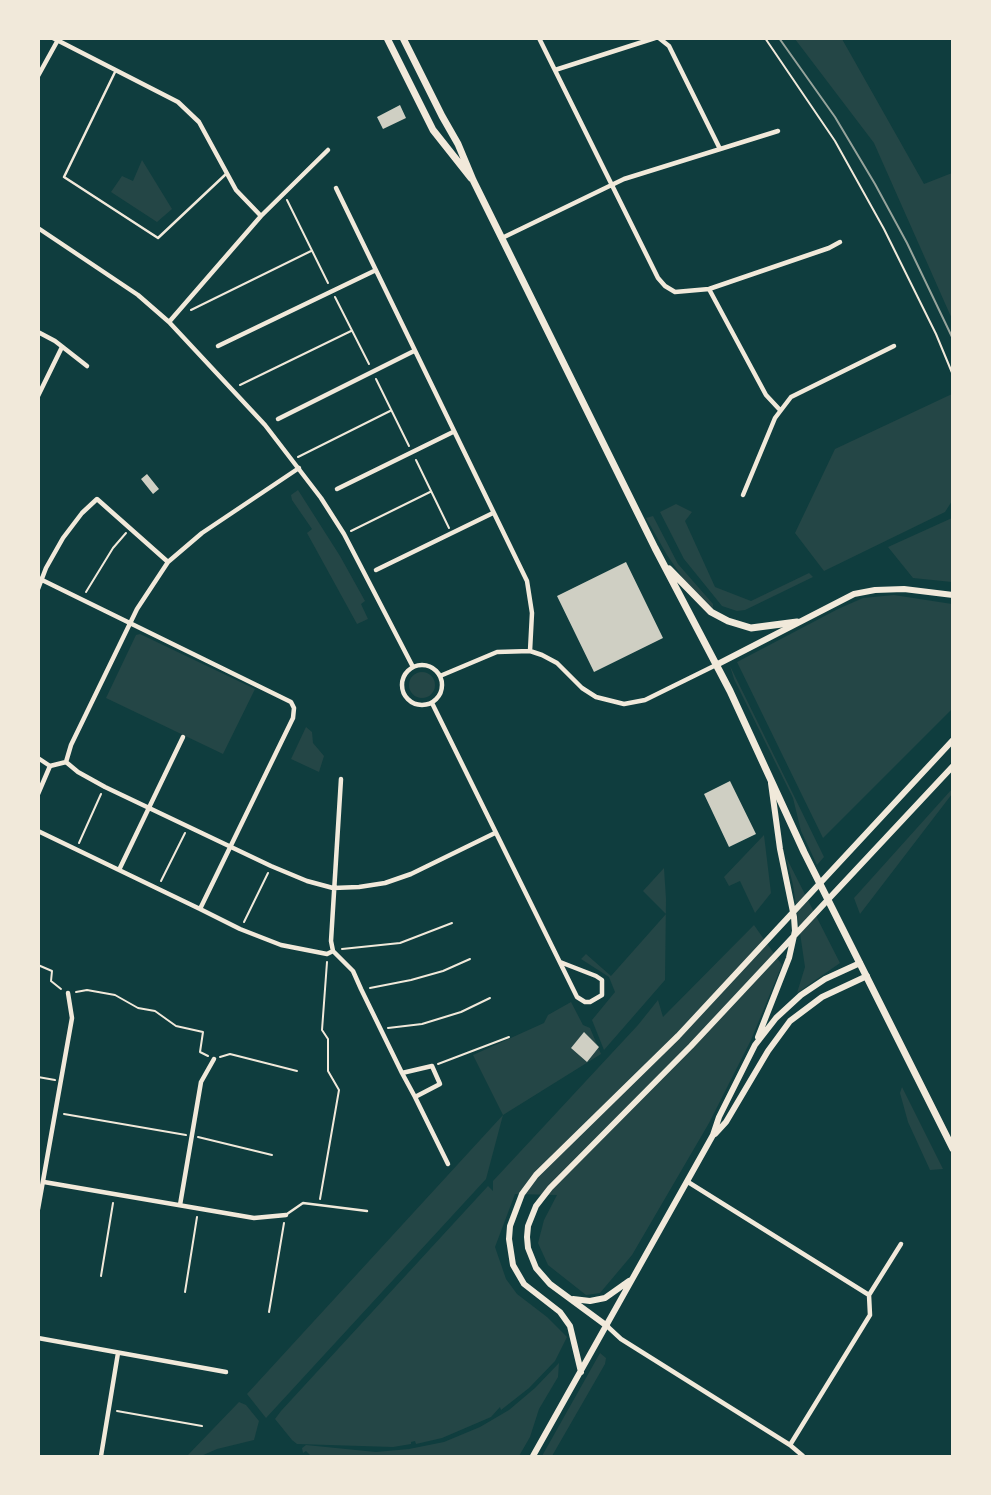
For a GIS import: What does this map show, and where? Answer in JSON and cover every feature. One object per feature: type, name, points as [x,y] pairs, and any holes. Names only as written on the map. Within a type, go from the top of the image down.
[{"type":"main road","points":[[387,38],[429,124],[474,180]]},
{"type":"main road","points":[[403,38],[770,773],[804,852],[911,1070],[953,1149]]},
{"type":"main road","points":[[429,124],[435,130],[440,129],[443,124],[442,116]]},
{"type":"main road","points":[[664,565],[711,611],[728,621],[751,628],[797,621]]},
{"type":"main road","points":[[716,665],[797,621],[844,598],[864,592],[904,589],[953,595]]},
{"type":"main road","points":[[581,1373],[570,1326],[560,1312],[524,1284],[513,1265],[510,1254],[510,1226],[522,1194],[536,1175],[678,1036],[953,740]]},
{"type":"main road","points":[[607,1326],[542,1276],[536,1268],[528,1248],[528,1226],[536,1206],[953,766]]},
{"type":"main road","points":[[533,1457],[713,1135],[719,1117],[755,1045],[789,958],[795,931],[794,917],[780,849],[770,773]]},
{"type":"main road","points":[[755,1045],[781,1013],[808,989],[860,963]]},
{"type":"main road","points":[[713,1135],[726,1122],[768,1051],[790,1021],[822,998],[867,976]]},
{"type":"main road","points":[[571,1299],[590,1301],[605,1298],[634,1278]]},
{"type":"street","points":[[539,38],[658,278],[665,286],[676,292],[709,289],[840,242]]},
{"type":"street","points":[[555,70],[657,38],[669,47],[720,149]]},
{"type":"street","points":[[38,76],[57,39],[178,102],[203,129],[236,190],[261,216]]},
{"type":"street","points":[[502,238],[624,179],[778,131]]},
{"type":"street","points":[[169,322],[261,216],[328,150]]},
{"type":"street","points":[[336,188],[374,271],[527,581],[532,613],[530,651]]},
{"type":"street","points":[[38,228],[138,295],[169,322],[233,389],[299,468],[344,534],[413,667]]},
{"type":"street","points":[[218,346],[374,271]]},
{"type":"street","points":[[709,289],[766,395],[780,410]]},
{"type":"street","points":[[38,332],[87,366]]},
{"type":"street","points":[[743,495],[780,410],[791,397],[894,346]]},
{"type":"street","points":[[38,396],[62,347]]},
{"type":"street","points":[[278,419],[414,351]]},
{"type":"street","points":[[337,489],[453,432]]},
{"type":"street","points":[[66,762],[71,746],[130,624],[168,562],[202,533],[299,468]]},
{"type":"street","points":[[38,589],[63,538],[82,513],[97,499],[168,562]]},
{"type":"street","points":[[376,570],[493,513]]},
{"type":"street","points":[[41,579],[286,699],[294,708],[293,718],[200,909]]},
{"type":"street","points":[[440,676],[497,652],[530,651],[557,663],[582,688],[596,697],[624,704],[645,700],[716,665]]},
{"type":"street","points":[[428,666],[440,676],[440,694],[432,704],[419,706],[403,695],[402,679],[413,667],[428,666]]},
{"type":"street","points":[[432,704],[577,997],[584,1002],[590,1002],[602,995],[602,981],[596,976],[560,962]]},
{"type":"street","points":[[119,870],[183,737]]},
{"type":"street","points":[[38,758],[50,766],[66,762]]},
{"type":"street","points":[[66,762],[105,787],[271,866],[333,888],[385,883],[411,874],[495,833]]},
{"type":"street","points":[[38,794],[50,766]]},
{"type":"street","points":[[330,953],[341,779]]},
{"type":"street","points":[[38,831],[240,929],[281,945],[330,953],[353,971],[448,1164]]},
{"type":"street","points":[[38,1209],[72,1018],[68,993]]},
{"type":"street","points":[[180,1205],[201,1082],[214,1059]]},
{"type":"street","points":[[402,1073],[432,1066],[440,1084],[415,1097]]},
{"type":"street","points":[[44,1182],[254,1218],[286,1215]]},
{"type":"street","points":[[688,1182],[869,1295]]},
{"type":"street","points":[[790,1445],[870,1315],[869,1295],[901,1244]]},
{"type":"street","points":[[607,1326],[629,1344],[790,1445],[803,1457]]},
{"type":"street","points":[[38,1338],[226,1371]]},
{"type":"street","points":[[101,1457],[118,1353]]},
{"type":"lane","points":[[116,71],[64,177],[158,238],[226,174]]},
{"type":"lane","points":[[286,1215],[303,1203],[367,1211]]},
{"type":"path","points":[[765,38],[835,141],[906,271],[953,374]]},
{"type":"path","points":[[284,193],[452,533]]},
{"type":"path","points":[[181,308],[190,311],[312,251]]},
{"type":"path","points":[[233,389],[352,331]]},
{"type":"path","points":[[292,460],[391,410]]},
{"type":"path","points":[[344,534],[431,491]]},
{"type":"path","points":[[84,600],[101,566],[130,530]]},
{"type":"path","points":[[76,849],[105,787]]},
{"type":"path","points":[[157,888],[188,826]]},
{"type":"path","points":[[240,929],[271,866]]},
{"type":"path","points":[[319,1203],[339,1090],[328,1071],[328,1039],[323,1030],[330,953],[340,948],[356,949],[400,943],[452,923]]},
{"type":"path","points":[[361,989],[411,980],[443,971],[470,959]]},
{"type":"path","points":[[38,965],[52,971],[51,981],[68,993],[87,990],[115,995],[138,1008],[155,1011],[176,1026],[203,1032],[200,1052],[214,1059],[230,1054],[297,1071]]},
{"type":"path","points":[[381,1029],[422,1024],[461,1012],[490,998]]},
{"type":"path","points":[[432,1066],[509,1037]]},
{"type":"path","points":[[38,1077],[60,1081]]},
{"type":"path","points":[[55,1112],[191,1136],[272,1155]]},
{"type":"path","points":[[101,1276],[114,1195]]},
{"type":"path","points":[[185,1292],[199,1209]]},
{"type":"path","points":[[269,1312],[286,1215]]},
{"type":"path","points":[[109,1410],[202,1426]]},
{"type":"shaded area","points":[[795,39],[842,39],[924,184],[952,173],[952,319],[874,143]]},
{"type":"shaded area","points":[[142,160],[172,209],[157,222],[111,192],[122,176],[133,181]]},
{"type":"shaded area","points":[[952,394],[952,501],[945,512],[824,571],[795,533],[835,449]]},
{"type":"shaded area","points":[[298,490],[365,601],[361,604],[368,619],[357,624],[307,533],[312,529],[292,500],[291,495]]},
{"type":"shaded area","points":[[676,504],[692,512],[685,521],[715,587],[751,601],[809,573],[813,577],[745,610],[737,611],[722,606],[684,559],[660,512]]},
{"type":"shaded area","points":[[653,516],[678,564],[713,604],[713,608],[687,584],[667,555],[646,518]]},
{"type":"shaded area","points":[[952,518],[952,582],[913,578],[888,547]]},
{"type":"shaded area","points":[[894,595],[952,604],[952,709],[823,838],[737,662],[863,598]]},
{"type":"shaded area","points":[[140,634],[255,689],[223,754],[106,698],[136,635]]},
{"type":"shaded area","points":[[730,666],[824,857],[817,865],[801,831],[793,798]]},
{"type":"shaded area","points":[[422,672],[431,676],[435,685],[431,694],[422,698],[413,694],[409,685],[413,676]]},
{"type":"shaded area","points":[[306,727],[312,732],[313,743],[324,756],[319,772],[291,759]]},
{"type":"shaded area","points":[[952,789],[952,794],[860,914],[854,898]]},
{"type":"shaded area","points":[[764,835],[771,893],[755,913],[740,881],[729,886],[724,877]]},
{"type":"shaded area","points":[[786,857],[840,963],[797,993],[805,967],[793,885]]},
{"type":"shaded area","points":[[664,868],[666,899],[666,914],[643,891]]},
{"type":"shaded area","points":[[666,914],[665,980],[604,1050],[592,1020],[615,992],[609,977],[581,959],[586,954],[611,976]]},
{"type":"shaded area","points":[[754,925],[782,965],[751,1040],[709,1123],[632,1255],[600,1293],[586,1295],[548,1265],[538,1243],[544,1220],[557,1195],[515,1194],[495,1247],[506,1279],[517,1294],[547,1317],[567,1337],[555,1361],[529,1388],[501,1410],[500,1407],[491,1417],[442,1438],[393,1447],[297,1444],[292,1440],[275,1419],[281,1411],[488,1186],[493,1191],[493,1181],[658,1000],[663,1017]]},
{"type":"shaded area","points":[[571,1002],[583,1025],[590,1028],[601,1054],[503,1115],[473,1055],[544,1023],[548,1015]]},
{"type":"shaded area","points":[[902,1087],[943,1169],[930,1170],[908,1122],[900,1093]]},
{"type":"shaded area","points":[[503,1115],[486,1179],[266,1418],[247,1394]]},
{"type":"shaded area","points":[[600,1353],[606,1358],[605,1364],[552,1456],[542,1456]]},
{"type":"shaded area","points":[[559,1363],[558,1377],[539,1409],[530,1437],[519,1456],[311,1456],[306,1451],[303,1453],[302,1448],[306,1445],[376,1452],[444,1442],[480,1427],[509,1410]]},
{"type":"shaded area","points":[[239,1402],[246,1405],[259,1421],[254,1440],[201,1456],[187,1456]]},
{"type":"building","points":[[400,105],[406,118],[383,129],[377,117]]},
{"type":"building","points":[[147,474],[159,489],[153,494],[141,479]]},
{"type":"building","points":[[626,562],[663,638],[594,672],[557,596]]},
{"type":"building","points":[[730,781],[756,834],[729,847],[704,794]]},
{"type":"building","points":[[584,1032],[599,1047],[587,1062],[571,1048]]},
{"type":"tram line","points":[[779,38],[835,117],[875,184],[953,339]]}]
